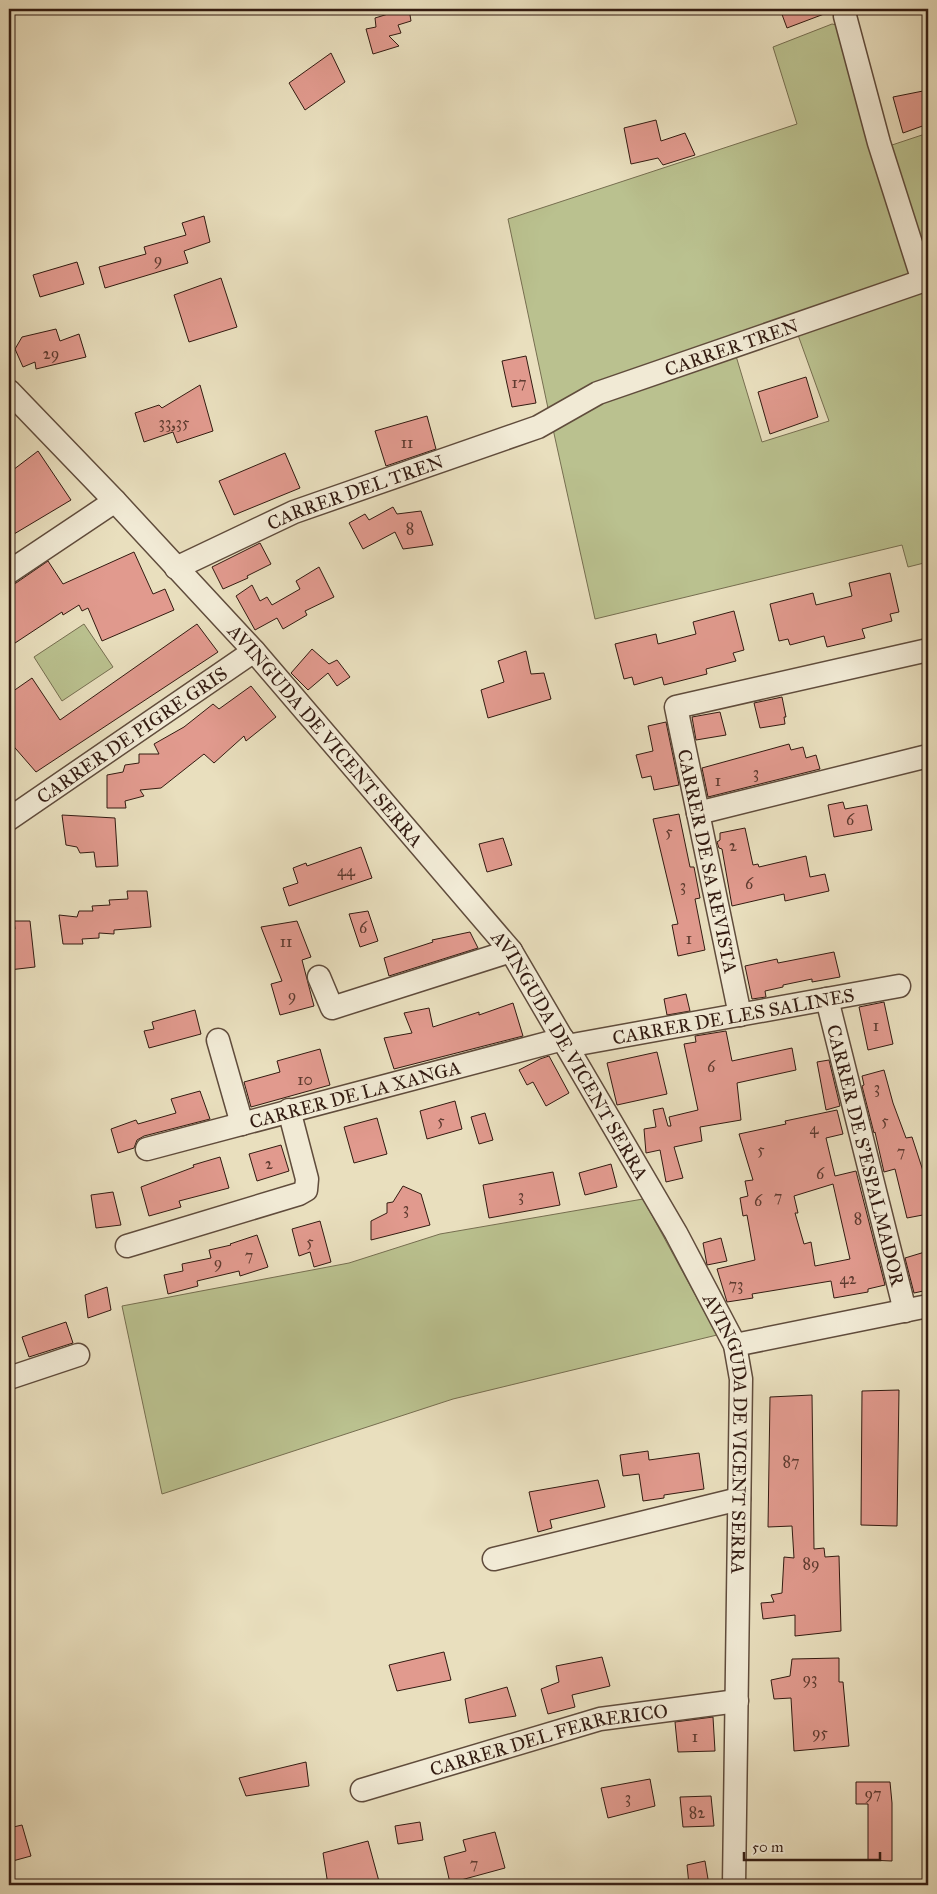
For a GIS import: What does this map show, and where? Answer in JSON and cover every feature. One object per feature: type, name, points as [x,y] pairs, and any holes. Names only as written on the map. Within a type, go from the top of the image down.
[{"type":"street","points":[[846,9],[845,16],[879,143],[926,280]]},
{"type":"street","name":"CARRER TREN","points":[[538,427],[598,393],[926,280]]},
{"type":"street","name":"AVINGUDA DE VICENT SERRA","points":[[9,391],[115,501],[254,651],[511,951],[676,1233],[735,1345],[741,1379],[734,1885]]},
{"type":"street","name":"CARRER DEL TREN","points":[[176,568],[294,512],[538,427]]},
{"type":"street","points":[[9,572],[115,501]]},
{"type":"street","name":"CARRER DE SA REVISTA","points":[[740,1015],[676,707],[928,650]]},
{"type":"street","name":"CARRER DE PIGRE GRIS","points":[[9,819],[254,651]]},
{"type":"street","points":[[698,813],[928,756]]},
{"type":"street","points":[[319,976],[332,1008],[511,951]]},
{"type":"street","name":"CARRER DE LES SALINES","points":[[565,1042],[740,1015],[900,986]]},
{"type":"street","name":"CARRER DE S'ESPALMADOR","points":[[827,999],[905,1310]]},
{"type":"street","points":[[218,1040],[242,1124]]},
{"type":"street","name":"CARRER DE LA XANGA","points":[[147,1149],[289,1110],[565,1042]]},
{"type":"street","points":[[127,1246],[300,1194],[306,1190],[308,1179],[289,1110]]},
{"type":"street","points":[[735,1345],[928,1306]]},
{"type":"street","points":[[9,1378],[78,1355]]},
{"type":"street","points":[[494,1559],[739,1499]]},
{"type":"street","name":"CARRER DEL FERRERICO","points":[[362,1790],[600,1719],[737,1702]]},
{"type":"green space","points":[[832,24],[842,26],[912,273],[549,413],[508,219],[797,124],[773,47]]},
{"type":"green space","points":[[928,133],[928,271],[886,147]]},
{"type":"green space","points":[[928,290],[928,562],[908,567],[902,545],[595,619],[553,429],[614,398],[736,356],[762,442],[829,421],[798,335]]},
{"type":"green space","points":[[84,624],[113,667],[62,701],[34,657]]},
{"type":"green space","points":[[643,1199],[717,1335],[453,1399],[162,1494],[122,1306],[349,1263],[440,1234]]},
{"type":"building","points":[[387,9],[409,9],[411,21],[398,25],[401,33],[389,36],[399,46],[373,54],[366,29],[376,27],[375,18],[388,14]]},
{"type":"building","points":[[780,9],[833,9],[787,28]]},
{"type":"building","points":[[331,53],[345,82],[305,110],[289,83]]},
{"type":"building","points":[[928,90],[928,124],[903,133],[893,97]]},
{"type":"building","points":[[656,120],[661,141],[685,133],[695,155],[663,165],[658,158],[631,164],[624,128]]},
{"type":"building","points":[[204,216],[210,242],[184,251],[188,263],[105,288],[99,267],[146,254],[144,247],[186,235],[182,223]]},
{"type":"building","points":[[77,262],[84,284],[40,297],[33,275]]},
{"type":"building","points":[[221,278],[237,327],[189,342],[174,295]]},
{"type":"building","points":[[56,329],[60,341],[79,334],[86,357],[36,369],[35,362],[23,367],[15,349],[22,337]]},
{"type":"building","points":[[526,356],[536,403],[512,407],[502,361]]},
{"type":"building","points":[[806,377],[818,417],[770,434],[758,392]]},
{"type":"building","points":[[200,385],[213,431],[177,443],[173,432],[144,442],[135,413],[159,405],[162,408]]},
{"type":"building","points":[[427,416],[436,449],[386,466],[375,431]]},
{"type":"building","points":[[38,451],[71,500],[9,537],[9,473]]},
{"type":"building","points":[[285,453],[300,488],[234,515],[219,481]]},
{"type":"building","points":[[393,507],[397,514],[421,511],[433,545],[403,549],[395,532],[363,549],[349,523],[365,514],[369,520]]},
{"type":"building","points":[[260,543],[271,564],[247,576],[248,578],[223,589],[212,567]]},
{"type":"building","points":[[134,552],[153,594],[165,589],[174,610],[102,641],[88,608],[82,611],[79,605],[63,615],[62,612],[9,647],[9,585],[16,583],[48,561],[63,584]]},
{"type":"building","points":[[319,567],[334,597],[305,611],[307,615],[283,629],[277,618],[255,630],[236,596],[252,585],[260,601],[267,597],[272,605],[300,589],[296,581]]},
{"type":"building","points":[[890,573],[899,612],[890,614],[892,621],[862,629],[865,638],[827,647],[824,636],[790,645],[788,639],[779,641],[770,604],[813,593],[816,605],[852,596],[849,583]]},
{"type":"building","points":[[734,611],[744,650],[733,653],[736,661],[706,669],[707,674],[664,685],[662,677],[634,685],[632,677],[624,679],[615,644],[656,634],[658,644],[696,634],[693,622]]},
{"type":"building","points":[[197,624],[218,652],[36,772],[9,741],[9,694],[32,678],[60,720]]},
{"type":"building","points":[[312,649],[329,664],[337,660],[350,677],[337,686],[328,673],[308,690],[291,673]]},
{"type":"building","points":[[526,651],[531,674],[544,673],[551,699],[488,718],[481,690],[504,682],[498,661]]},
{"type":"building","points":[[251,686],[276,717],[246,741],[244,736],[214,763],[204,754],[161,788],[140,790],[144,796],[125,801],[126,808],[107,808],[107,775],[123,772],[125,765],[139,763],[139,754],[159,754],[154,744],[184,727],[213,704],[219,709]]},
{"type":"building","points":[[782,697],[786,717],[784,717],[785,724],[760,728],[754,703]]},
{"type":"building","points":[[720,712],[726,735],[696,740],[692,717]]},
{"type":"building","points":[[666,722],[679,785],[654,790],[651,776],[642,778],[636,755],[653,751],[648,726]]},
{"type":"building","points":[[789,744],[791,750],[803,747],[806,758],[816,755],[820,769],[708,797],[702,768]]},
{"type":"building","points":[[843,802],[845,809],[867,805],[872,830],[834,837],[828,805]]},
{"type":"building","points":[[679,814],[690,867],[694,867],[700,898],[695,899],[705,950],[678,956],[672,925],[678,924],[653,819]]},
{"type":"building","points":[[62,815],[115,818],[118,866],[96,867],[94,852],[80,853],[77,847],[66,845]]},
{"type":"building","points":[[745,828],[753,865],[758,864],[759,867],[806,856],[810,877],[825,874],[829,891],[785,901],[784,894],[732,906],[722,849],[719,848],[717,842],[720,840],[720,833]]},
{"type":"building","points":[[503,838],[512,865],[487,872],[479,844]]},
{"type":"building","points":[[361,847],[372,878],[289,906],[283,888],[298,883],[293,868],[306,863],[307,866]]},
{"type":"building","points":[[127,891],[147,891],[151,927],[114,930],[114,934],[99,933],[99,938],[82,939],[83,944],[63,944],[59,915],[77,917],[79,911],[93,911],[92,906],[110,905],[109,900],[128,899]]},
{"type":"building","points":[[368,911],[378,941],[360,947],[349,914]]},
{"type":"building","points":[[14,921],[30,921],[35,967],[9,970],[9,928],[15,929]]},
{"type":"building","points":[[297,921],[311,957],[302,960],[314,1006],[280,1015],[271,984],[282,981],[261,927]]},
{"type":"building","points":[[470,932],[478,948],[389,976],[384,958],[433,942],[432,940]]},
{"type":"building","points":[[834,952],[840,977],[812,982],[812,979],[783,985],[783,987],[765,991],[766,997],[752,999],[745,966],[777,959],[778,963]]},
{"type":"building","points":[[686,994],[690,1011],[667,1015],[664,999]]},
{"type":"building","points":[[884,1002],[893,1044],[868,1050],[859,1007]]},
{"type":"building","points":[[513,1003],[523,1036],[394,1069],[384,1038],[412,1033],[404,1013],[429,1008],[433,1027],[479,1012],[479,1015]]},
{"type":"building","points":[[195,1010],[201,1034],[149,1048],[144,1031],[154,1029],[152,1022]]},
{"type":"building","points":[[726,1031],[732,1061],[792,1048],[796,1070],[737,1083],[741,1120],[700,1127],[702,1141],[674,1147],[683,1178],[666,1182],[660,1150],[646,1153],[644,1129],[656,1127],[653,1110],[663,1108],[668,1126],[671,1126],[669,1117],[698,1110],[684,1044],[696,1042],[695,1036]]},
{"type":"building","points":[[320,1049],[330,1085],[251,1107],[244,1082],[280,1072],[277,1061]]},
{"type":"building","points":[[657,1052],[667,1094],[617,1105],[607,1063]]},
{"type":"building","points":[[549,1056],[569,1093],[546,1106],[533,1082],[527,1085],[519,1070]]},
{"type":"building","points":[[829,1060],[840,1106],[826,1110],[817,1062]]},
{"type":"building","points":[[884,1070],[893,1103],[906,1138],[912,1137],[925,1177],[928,1176],[928,1214],[907,1218],[895,1169],[884,1172],[862,1086],[864,1085],[862,1076]]},
{"type":"building","points":[[200,1091],[210,1119],[144,1136],[137,1140],[134,1148],[118,1153],[111,1129],[136,1120],[138,1124],[176,1113],[171,1099]]},
{"type":"building","points":[[455,1101],[462,1129],[427,1139],[420,1111]]},
{"type":"building","points":[[837,1110],[843,1134],[826,1138],[835,1176],[856,1171],[885,1285],[868,1289],[868,1292],[834,1298],[831,1281],[752,1294],[753,1298],[727,1302],[717,1269],[755,1260],[747,1215],[743,1216],[740,1198],[748,1196],[745,1181],[753,1180],[739,1134],[786,1124],[785,1121]],"holes":[[[833,1184],[850,1259],[815,1266],[811,1242],[804,1244],[795,1213],[798,1213],[794,1196]]]},
{"type":"building","points":[[485,1113],[493,1140],[479,1144],[471,1117]]},
{"type":"building","points":[[377,1118],[387,1154],[354,1163],[344,1127]]},
{"type":"building","points":[[281,1145],[289,1171],[257,1181],[249,1154]]},
{"type":"building","points":[[220,1157],[229,1188],[179,1201],[181,1207],[149,1216],[141,1187],[194,1167],[193,1165]]},
{"type":"building","points":[[611,1164],[617,1187],[585,1195],[579,1173]]},
{"type":"building","points":[[553,1172],[560,1205],[489,1218],[483,1185]]},
{"type":"building","points":[[403,1186],[421,1194],[430,1225],[371,1240],[371,1221],[387,1213],[387,1203],[393,1202]]},
{"type":"building","points":[[113,1192],[121,1225],[96,1228],[91,1195]]},
{"type":"building","points":[[320,1221],[331,1262],[314,1267],[310,1252],[299,1256],[292,1229]]},
{"type":"building","points":[[257,1235],[268,1267],[240,1276],[239,1271],[197,1281],[198,1286],[168,1294],[164,1275],[183,1271],[182,1264],[211,1258],[209,1250],[231,1245]]},
{"type":"building","points":[[721,1238],[727,1261],[707,1265],[703,1243]]},
{"type":"building","points":[[928,1251],[928,1290],[914,1293],[905,1258]]},
{"type":"building","points":[[107,1287],[111,1310],[88,1318],[85,1295]]},
{"type":"building","points":[[66,1322],[73,1343],[29,1357],[22,1337]]},
{"type":"building","points":[[899,1390],[897,1526],[861,1525],[862,1391]]},
{"type":"building","points":[[812,1395],[814,1549],[824,1548],[825,1557],[839,1556],[841,1631],[795,1636],[795,1615],[763,1619],[761,1603],[774,1602],[771,1595],[782,1593],[784,1557],[794,1558],[792,1526],[768,1527],[770,1397]]},
{"type":"building","points":[[648,1451],[649,1460],[699,1453],[704,1489],[664,1495],[664,1498],[643,1501],[639,1474],[623,1476],[620,1455]]},
{"type":"building","points":[[598,1480],[605,1507],[550,1520],[552,1528],[538,1532],[529,1492]]},
{"type":"building","points":[[444,1652],[451,1680],[397,1691],[389,1665]]},
{"type":"building","points":[[602,1657],[610,1686],[572,1695],[575,1707],[548,1714],[541,1689],[559,1682],[556,1666]]},
{"type":"building","points":[[839,1658],[839,1682],[843,1682],[849,1746],[794,1751],[791,1698],[774,1699],[771,1680],[790,1676],[792,1659]]},
{"type":"building","points":[[507,1687],[516,1716],[469,1723],[465,1699]]},
{"type":"building","points":[[713,1717],[715,1751],[678,1752],[675,1722]]},
{"type":"building","points":[[306,1762],[309,1786],[246,1796],[239,1778]]},
{"type":"building","points":[[650,1779],[655,1806],[608,1818],[601,1788]]},
{"type":"building","points":[[856,1782],[890,1782],[892,1861],[868,1860],[868,1804],[856,1804]]},
{"type":"building","points":[[711,1796],[714,1826],[683,1827],[680,1797]]},
{"type":"building","points":[[420,1822],[423,1840],[398,1844],[395,1826]]},
{"type":"building","points":[[22,1825],[31,1856],[9,1862],[9,1828]]},
{"type":"building","points":[[495,1832],[505,1868],[450,1883],[444,1857],[466,1851],[463,1840]]},
{"type":"building","points":[[368,1841],[380,1885],[349,1885],[347,1883],[328,1885],[323,1853]]},
{"type":"building","points":[[705,1861],[709,1885],[689,1885],[687,1865]]}]
